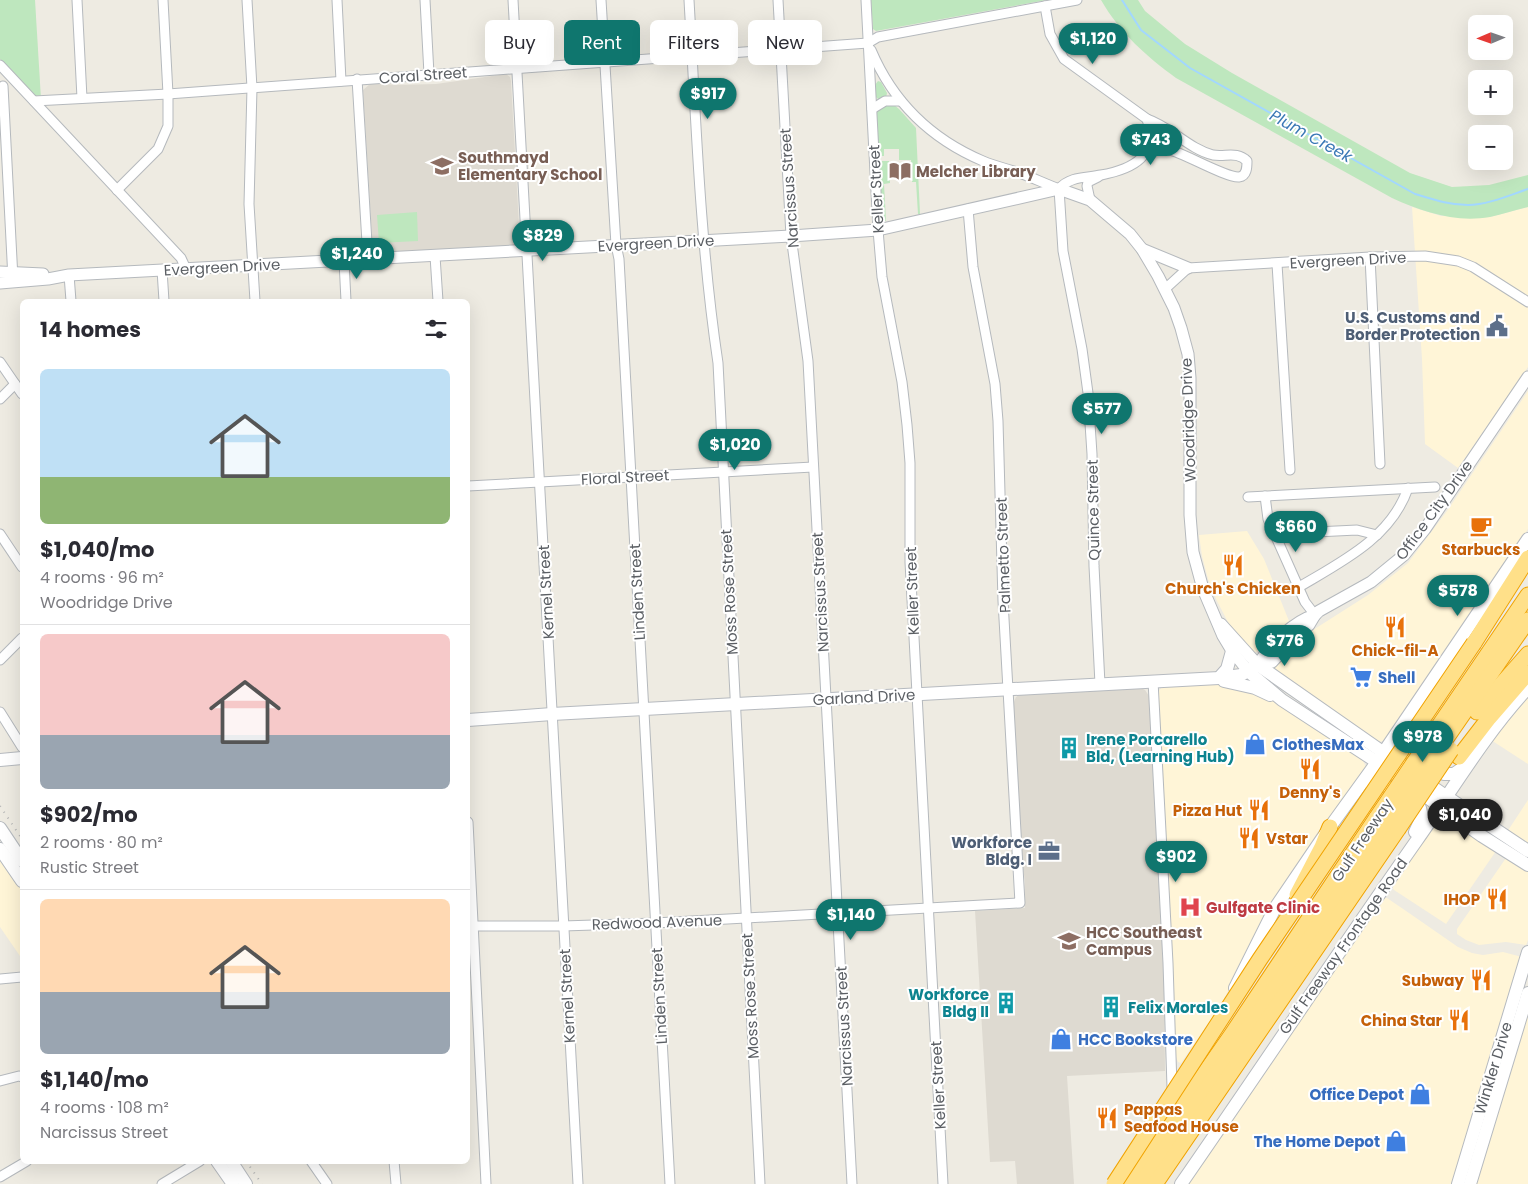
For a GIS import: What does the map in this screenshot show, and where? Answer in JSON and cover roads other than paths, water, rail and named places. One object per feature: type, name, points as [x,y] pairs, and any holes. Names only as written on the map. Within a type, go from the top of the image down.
[{"type":"highway","points":[[1114,1184],[1260,959],[1474,643],[1528,558]]},
{"type":"highway","name":"Gulf Freeway","points":[[1451,749],[1528,595]]},
{"type":"highway","name":"Gulf Freeway","points":[[1126,1184],[1232,1034],[1388,823],[1451,749],[1528,620]]},
{"type":"highway","name":"Gulf Freeway","points":[[1142,1184],[1388,823],[1422,792],[1528,636]]},
{"type":"highway","points":[[1477,712],[1528,654]]},
{"type":"highway","points":[[1451,749],[1488,718],[1528,673]]},
{"type":"highway","name":"Gulf Freeway","points":[[1155,1184],[1388,823]]},
{"type":"highway","points":[[1232,1034],[1238,1008],[1322,847],[1330,826]]},
{"type":"main road","points":[[1106,1184],[1213,1026],[1234,990],[1275,908],[1330,826],[1424,694],[1528,540]]},
{"type":"main road","points":[[1216,678],[1227,668],[1232,652]]},
{"type":"main road","name":"Garland Drive","points":[[470,720],[1216,678],[1241,675],[1254,669]]},
{"type":"main road","name":"Woodridge Drive","points":[[1254,669],[1282,700],[1380,757]]},
{"type":"main road","name":"Woodridge Drive","points":[[1254,669],[1300,696],[1528,865]]},
{"type":"main road","points":[[1216,678],[1255,688],[1282,700]]},
{"type":"main road","name":"Gulf Freeway Frontage Road","points":[[1181,1184],[1443,802],[1451,749],[1485,738],[1528,688]]},
{"type":"main road","points":[[1424,694],[1422,704],[1410,724],[1405,738],[1407,751],[1444,774],[1454,774],[1451,749]]},
{"type":"main road","points":[[0,760],[20,758]]},
{"type":"main road","points":[[1348,802],[1354,800],[1362,789],[1368,785],[1379,783],[1420,808],[1422,817],[1419,825],[1387,877],[1386,884]]},
{"type":"main road","name":"Woodridge Drive","points":[[1443,802],[1528,851]]},
{"type":"main road","points":[[1,832],[20,858]]},
{"type":"main road","points":[[0,849],[20,878]]},
{"type":"main road","name":"Winkler Drive","points":[[1465,1179],[1494,1085],[1514,998],[1524,981],[1528,952]]},
{"type":"main road","name":"Winkler Drive","points":[[1494,1085],[1516,1034],[1528,993]]},
{"type":"main road","points":[[1514,998],[1516,1015],[1512,1031],[1516,1034]]},
{"type":"main road","points":[[219,1164],[233,1184]]},
{"type":"main road","points":[[232,1164],[246,1184]]},
{"type":"street","points":[[77,0],[82,98]]},
{"type":"street","points":[[117,190],[158,149],[168,126],[163,0]]},
{"type":"street","points":[[247,0],[252,88],[249,204],[255,299]]},
{"type":"street","points":[[337,0],[341,81]]},
{"type":"street","points":[[425,0],[429,74]]},
{"type":"street","name":"Kernel Street","points":[[513,0],[578,1184]]},
{"type":"street","name":"Linden Street","points":[[601,0],[602,20]]},
{"type":"street","name":"Moss Rose Street","points":[[689,0],[690,20]]},
{"type":"street","name":"Narcissus Street","points":[[778,0],[779,20]]},
{"type":"street","name":"Keller Street","points":[[866,0],[882,277],[902,382],[910,463],[910,562],[944,1184]]},
{"type":"street","name":"Coral Street","points":[[822,46],[868,43],[878,37],[1077,0]]},
{"type":"street","points":[[1045,6],[1050,34],[1064,59],[1147,119],[1158,123],[1214,155],[1230,154],[1242,156],[1247,161],[1247,169],[1244,175],[1239,177],[1228,175],[1176,152],[1150,144]]},
{"type":"street","name":"Woodridge Drive","points":[[868,43],[879,69],[901,101],[914,117],[936,135],[960,150],[983,161],[1090,200],[1130,234],[1142,249],[1165,288],[1181,328],[1188,354],[1190,378],[1190,516],[1194,552],[1203,589],[1232,652],[1254,669]]},
{"type":"street","points":[[0,65],[181,258],[186,269]]},
{"type":"street","name":"Coral Street","points":[[34,101],[168,94],[564,65]]},
{"type":"street","name":"Linden Street","points":[[604,65],[616,245],[619,259],[670,1184]]},
{"type":"street","name":"Moss Rose Street","points":[[693,65],[703,241],[708,297],[718,363],[760,1184]]},
{"type":"street","name":"Narcissus Street","points":[[782,65],[791,236],[808,361],[852,1184]]},
{"type":"street","points":[[357,79],[368,259]]},
{"type":"street","points":[[12,277],[1,86],[16,83]]},
{"type":"street","points":[[872,109],[885,101],[901,101]]},
{"type":"street","points":[[1059,190],[1064,184],[1083,176],[1100,175],[1131,167],[1144,156],[1150,144],[1147,119]]},
{"type":"street","points":[[1090,200],[1088,182],[1100,175]]},
{"type":"street","name":"Evergreen Drive","points":[[0,272],[12,277],[48,279],[69,275],[878,230],[1059,190]]},
{"type":"street","name":"Quince Street","points":[[1059,190],[1063,251],[1082,349],[1088,393],[1100,684]]},
{"type":"street","name":"Palmetto Street","points":[[968,209],[973,267],[995,384],[1001,457],[1003,601],[1020,903]]},
{"type":"street","points":[[1142,249],[1188,268],[1165,288]]},
{"type":"street","points":[[435,256],[438,299]]},
{"type":"street","name":"Evergreen Drive","points":[[1188,268],[1370,257],[1425,256],[1458,261],[1480,271],[1528,302]]},
{"type":"street","points":[[1370,257],[1380,464]]},
{"type":"street","points":[[344,261],[346,299]]},
{"type":"street","points":[[1277,264],[1290,470]]},
{"type":"street","points":[[162,270],[164,299]]},
{"type":"street","points":[[69,275],[71,299]]},
{"type":"street","name":"Evergreen Drive","points":[[0,282],[12,277]]},
{"type":"street","points":[[0,362],[20,391]]},
{"type":"street","name":"Office City Drive","points":[[1254,669],[1272,662],[1309,624],[1315,615],[1371,582],[1404,555],[1430,521],[1528,377]]},
{"type":"street","points":[[0,399],[16,384]]},
{"type":"street","name":"Floral Street","points":[[470,486],[813,467]]},
{"type":"street","points":[[1248,497],[1435,487]]},
{"type":"street","points":[[1299,587],[1363,548],[1393,518],[1404,502],[1408,488]]},
{"type":"street","points":[[1265,496],[1268,519],[1274,534],[1305,602],[1315,615]]},
{"type":"street","points":[[1274,534],[1357,530],[1377,535]]},
{"type":"street","points":[[0,534],[20,564]]},
{"type":"street","name":"Woodridge Drive","points":[[1218,621],[1228,630],[1254,669]]},
{"type":"street","points":[[0,660],[20,640]]},
{"type":"street","points":[[1153,681],[1169,986],[1172,1087]]},
{"type":"street","points":[[0,712],[20,744]]},
{"type":"street","points":[[470,891],[486,1184]]},
{"type":"street","name":"Redwood Avenue","points":[[471,926],[655,923],[1020,903]]},
{"type":"street","points":[[0,979],[20,977]]},
{"type":"street","points":[[0,1081],[20,1077]]},
{"type":"street","points":[[0,1177],[22,1164]]},
{"type":"street","points":[[162,1184],[195,1164]]},
{"type":"street","points":[[313,1164],[328,1184]]},
{"type":"street","points":[[394,1164],[396,1184]]},
{"type":"waterway","name":"Plum Creek","points":[[1122,0],[1141,30],[1190,68],[1415,194],[1447,203],[1475,205],[1491,202],[1528,189]]},
{"type":"railway","points":[[0,806],[20,836]]},
{"type":"railway","points":[[248,1164],[262,1184]]},
{"type":"place","name":"Southmayd Elementary School","points":[[442,166]]},
{"type":"place","name":"Melcher Library","points":[[900,171]]},
{"type":"place","name":"U.S. Customs and Border Protection","points":[[1497,326]]},
{"type":"place","name":"Starbucks","points":[[1481,526]]},
{"type":"place","name":"Church's Chicken","points":[[1233,565]]},
{"type":"place","name":"Chick-fil-A","points":[[1395,627]]},
{"type":"place","name":"Shell","points":[[1361,677]]},
{"type":"place","name":"ClothesMax","points":[[1255,744]]},
{"type":"place","name":"Irene Porcarello Bld, (Learning Hub)","points":[[1069,748]]},
{"type":"place","name":"Denny's","points":[[1310,769]]},
{"type":"place","name":"Pizza Hut","points":[[1259,810]]},
{"type":"place","name":"Vstar","points":[[1249,838]]},
{"type":"place","name":"Workforce Bldg. I","points":[[1049,851]]},
{"type":"place","name":"IHOP","points":[[1497,899]]},
{"type":"place","name":"Gulfgate Clinic","points":[[1190,907]]},
{"type":"place","name":"HCC Southeast Campus","points":[[1069,941]]},
{"type":"place","name":"Subway","points":[[1481,980]]},
{"type":"place","name":"Workforce Bldg II","points":[[1006,1003]]},
{"type":"place","name":"Felix Morales","points":[[1111,1007]]},
{"type":"place","name":"China Star","points":[[1459,1020]]},
{"type":"place","name":"HCC Bookstore","points":[[1061,1039]]},
{"type":"place","name":"Office Depot","points":[[1420,1094]]},
{"type":"place","name":"Pappas Seafood House","points":[[1107,1118]]},
{"type":"place","name":"The Home Depot","points":[[1396,1141]]}]
